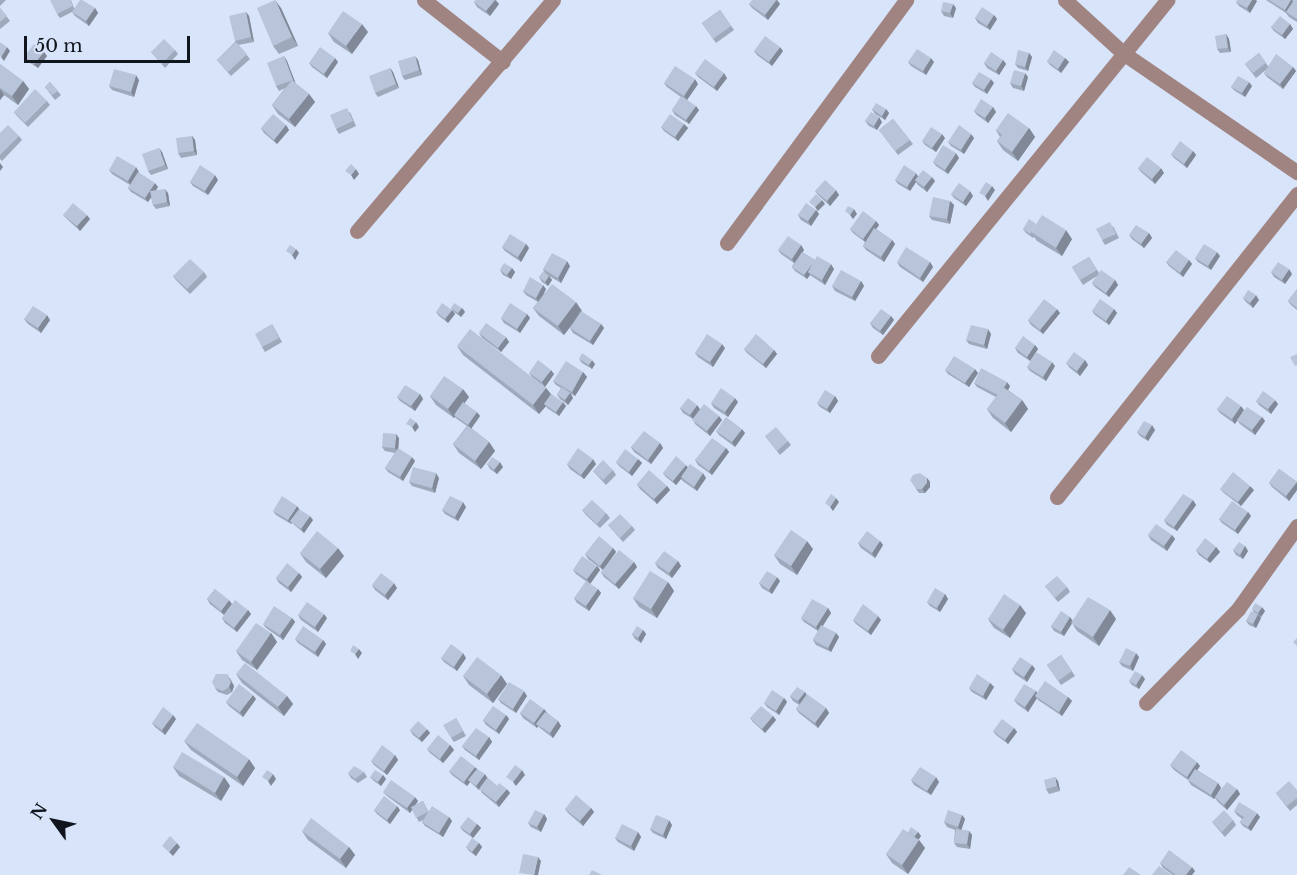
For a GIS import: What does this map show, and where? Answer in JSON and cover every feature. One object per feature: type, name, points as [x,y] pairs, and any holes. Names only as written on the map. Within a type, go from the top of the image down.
[{"type":"street","points":[[424,0],[502,62]]},
{"type":"street","points":[[357,231],[553,0]]},
{"type":"street","points":[[727,243],[906,0]]},
{"type":"street","points":[[1065,0],[1123,53],[1297,172]]},
{"type":"street","points":[[878,356],[1167,0]]},
{"type":"street","points":[[1057,497],[1297,194]]},
{"type":"street","points":[[1146,704],[1238,609],[1297,526]]},
{"type":"building","points":[[50,0],[70,0],[73,6],[57,14]]},
{"type":"building","points":[[80,0],[95,8],[86,21],[72,12]]},
{"type":"building","points":[[275,0],[292,37],[273,46],[257,8]]},
{"type":"building","points":[[476,0],[495,0],[486,11],[474,2]]},
{"type":"building","points":[[752,0],[776,0],[765,15],[749,4]]},
{"type":"building","points":[[1237,0],[1252,0],[1247,8],[1236,2]]},
{"type":"building","points":[[1269,0],[1291,0],[1285,10]]},
{"type":"building","points":[[1294,0],[1297,0],[1297,19],[1286,12]]},
{"type":"building","points":[[943,2],[953,4],[950,13],[941,11]]},
{"type":"building","points":[[982,7],[994,15],[987,26],[975,18]]},
{"type":"building","points":[[0,8],[7,16],[0,22]]},
{"type":"building","points":[[720,10],[731,26],[713,39],[702,23]]},
{"type":"building","points":[[343,11],[362,24],[346,46],[328,33]]},
{"type":"building","points":[[246,12],[251,37],[235,41],[229,16]]},
{"type":"building","points":[[1280,16],[1290,24],[1282,35],[1271,27]]},
{"type":"building","points":[[1226,34],[1228,48],[1217,49],[1215,36]]},
{"type":"building","points":[[765,36],[780,47],[769,62],[754,51]]},
{"type":"building","points":[[164,39],[175,50],[162,64],[151,52]]},
{"type":"building","points":[[0,42],[7,47],[1,57],[0,56]]},
{"type":"building","points":[[236,42],[247,54],[228,72],[217,60]]},
{"type":"building","points":[[34,44],[44,52],[34,64],[24,57]]},
{"type":"building","points":[[320,47],[335,58],[324,74],[309,63]]},
{"type":"building","points":[[917,49],[931,58],[923,71],[908,62]]},
{"type":"building","points":[[1018,50],[1029,53],[1025,67],[1015,64]]},
{"type":"building","points":[[1054,50],[1065,58],[1058,69],[1047,61]]},
{"type":"building","points":[[991,52],[1003,60],[996,71],[984,63]]},
{"type":"building","points":[[1259,53],[1266,63],[1253,73],[1245,64]]},
{"type":"building","points":[[1276,54],[1293,67],[1280,84],[1264,73]]},
{"type":"building","points":[[284,56],[293,80],[276,86],[267,63]]},
{"type":"building","points":[[415,56],[419,70],[402,76],[398,61]]},
{"type":"building","points":[[705,59],[724,73],[714,87],[695,73]]},
{"type":"building","points":[[0,64],[23,81],[12,96],[0,88]]},
{"type":"building","points":[[675,66],[695,79],[684,96],[664,83]]},
{"type":"building","points":[[390,68],[396,84],[375,93],[369,76]]},
{"type":"building","points":[[114,69],[136,75],[131,92],[109,86]]},
{"type":"building","points":[[1014,70],[1025,73],[1021,86],[1010,83]]},
{"type":"building","points":[[979,72],[991,79],[984,90],[972,83]]},
{"type":"building","points":[[1238,76],[1249,82],[1242,93],[1231,87]]},
{"type":"building","points":[[292,80],[309,94],[289,119],[272,105]]},
{"type":"building","points":[[50,82],[58,91],[52,95],[45,87]]},
{"type":"building","points":[[35,89],[47,101],[25,123],[14,112]]},
{"type":"building","points":[[681,96],[696,106],[686,120],[672,110]]},
{"type":"building","points":[[981,99],[993,107],[985,118],[974,111]]},
{"type":"building","points":[[876,103],[886,109],[882,116],[872,109]]},
{"type":"building","points":[[347,108],[353,121],[336,129],[330,115]]},
{"type":"building","points":[[871,112],[879,117],[874,126],[865,121]]},
{"type":"building","points":[[1008,113],[1029,128],[1012,152],[997,141],[1002,135],[996,130]]},
{"type":"building","points":[[273,114],[286,125],[274,140],[261,128]]},
{"type":"building","points":[[670,114],[684,124],[675,137],[661,127]]},
{"type":"building","points":[[893,119],[910,140],[895,151],[879,130]]},
{"type":"building","points":[[8,125],[19,136],[0,155],[0,133]]},
{"type":"building","points":[[959,125],[971,134],[961,150],[948,142]]},
{"type":"building","points":[[931,127],[942,134],[932,148],[922,141]]},
{"type":"building","points":[[192,136],[194,151],[178,153],[176,138]]},
{"type":"building","points":[[1180,141],[1193,151],[1184,164],[1171,154]]},
{"type":"building","points":[[943,145],[956,153],[945,170],[933,162]]},
{"type":"building","points":[[159,148],[165,165],[148,171],[142,154]]},
{"type":"building","points":[[117,156],[136,167],[128,181],[109,170]]},
{"type":"building","points":[[1147,157],[1161,168],[1152,179],[1138,168]]},
{"type":"building","points":[[351,164],[356,169],[351,175],[345,171]]},
{"type":"building","points":[[200,165],[215,175],[205,191],[190,182]]},
{"type":"building","points":[[904,165],[916,173],[907,187],[895,180]]},
{"type":"building","points":[[923,170],[932,177],[924,187],[915,180]]},
{"type":"building","points":[[138,172],[155,183],[145,198],[128,188]]},
{"type":"building","points":[[825,180],[836,190],[827,201],[815,191]]},
{"type":"building","points":[[986,182],[992,186],[985,196],[979,193]]},
{"type":"building","points":[[959,183],[970,191],[963,202],[951,194]]},
{"type":"building","points":[[165,189],[167,202],[153,205],[150,191]]},
{"type":"building","points":[[816,194],[822,200],[815,207],[809,202]]},
{"type":"building","points":[[933,197],[950,201],[947,219],[929,216]]},
{"type":"building","points":[[73,203],[87,215],[77,226],[63,215]]},
{"type":"building","points":[[806,203],[816,210],[808,221],[798,215]]},
{"type":"building","points":[[848,206],[854,209],[850,215],[845,211]]},
{"type":"building","points":[[863,211],[876,221],[863,239],[850,229]]},
{"type":"building","points":[[1042,215],[1066,230],[1056,248],[1031,232]]},
{"type":"building","points":[[1029,219],[1036,224],[1030,234],[1023,229]]},
{"type":"building","points":[[1110,222],[1116,234],[1102,240],[1096,229]]},
{"type":"building","points":[[1136,225],[1149,233],[1141,244],[1129,235]]},
{"type":"building","points":[[874,228],[892,240],[881,257],[863,246]]},
{"type":"building","points":[[510,234],[526,244],[518,257],[502,247]]},
{"type":"building","points":[[788,236],[801,245],[792,259],[778,250]]},
{"type":"building","points":[[1204,244],[1217,252],[1208,266],[1195,258]]},
{"type":"building","points":[[290,245],[296,249],[292,255],[286,251]]},
{"type":"building","points":[[906,247],[930,262],[920,278],[897,262]]},
{"type":"building","points":[[1176,250],[1189,260],[1180,273],[1166,262]]},
{"type":"building","points":[[802,252],[815,260],[817,256],[831,264],[822,280],[808,272],[813,263],[804,275],[792,267]]},
{"type":"building","points":[[552,253],[567,261],[558,278],[543,269]]},
{"type":"building","points":[[1089,257],[1097,270],[1080,280],[1072,267]]},
{"type":"building","points":[[190,259],[204,272],[187,289],[173,276]]},
{"type":"building","points":[[1278,262],[1289,269],[1282,280],[1271,272]]},
{"type":"building","points":[[504,263],[512,268],[507,275],[500,270]]},
{"type":"building","points":[[841,270],[861,281],[852,297],[832,286]]},
{"type":"building","points":[[1101,270],[1115,280],[1106,293],[1092,283]]},
{"type":"building","points":[[543,271],[549,276],[545,282],[539,277]]},
{"type":"building","points":[[530,277],[543,285],[536,298],[523,291]]},
{"type":"building","points":[[552,284],[576,302],[558,326],[533,308]]},
{"type":"building","points":[[1297,289],[1297,308],[1288,301]]},
{"type":"building","points":[[1248,290],[1256,295],[1250,303],[1243,298]]},
{"type":"building","points":[[1044,299],[1057,309],[1040,330],[1028,320]]},
{"type":"building","points":[[1100,299],[1114,309],[1106,321],[1092,311]]},
{"type":"building","points":[[442,303],[452,310],[445,319],[436,312]]},
{"type":"building","points":[[454,303],[462,308],[458,313],[451,308]]},
{"type":"building","points":[[510,303],[527,314],[517,329],[501,318]]},
{"type":"building","points":[[33,306],[47,315],[38,328],[24,319]]},
{"type":"building","points":[[881,309],[891,316],[880,331],[870,323]]},
{"type":"building","points":[[581,311],[601,324],[590,341],[570,328]]},
{"type":"building","points":[[486,323],[506,337],[498,348],[479,333]]},
{"type":"building","points":[[272,324],[279,338],[262,347],[255,334]]},
{"type":"building","points":[[971,325],[988,329],[984,345],[966,340]]},
{"type":"building","points":[[470,329],[546,388],[533,405],[457,346]]},
{"type":"building","points":[[707,334],[722,344],[710,362],[695,353]]},
{"type":"building","points":[[756,334],[774,350],[763,364],[744,349]]},
{"type":"building","points":[[1023,336],[1035,345],[1027,357],[1015,348]]},
{"type":"building","points":[[1036,352],[1052,362],[1043,377],[1027,367]]},
{"type":"building","points":[[1074,352],[1085,360],[1077,371],[1066,363]]},
{"type":"building","points":[[582,353],[592,360],[589,365],[579,359]]},
{"type":"building","points":[[1297,354],[1297,365],[1295,366],[1290,357]]},
{"type":"building","points":[[954,356],[975,369],[965,383],[945,370]]},
{"type":"building","points":[[538,360],[551,370],[542,382],[529,373]]},
{"type":"building","points":[[566,361],[583,372],[572,392],[553,381]]},
{"type":"building","points":[[981,368],[1007,382],[998,395],[974,383]]},
{"type":"building","points":[[444,376],[463,389],[448,409],[430,396]]},
{"type":"building","points":[[405,385],[420,394],[411,406],[397,397]]},
{"type":"building","points":[[562,387],[570,393],[565,400],[557,395]]},
{"type":"building","points":[[1003,387],[1022,400],[1005,423],[987,409]]},
{"type":"building","points":[[721,388],[735,398],[725,412],[711,403]]},
{"type":"building","points":[[825,390],[835,396],[827,409],[817,403]]},
{"type":"building","points":[[1263,391],[1275,400],[1268,409],[1256,401]]},
{"type":"building","points":[[551,394],[563,402],[556,412],[544,404]]},
{"type":"building","points":[[1227,396],[1241,406],[1232,419],[1217,409]]},
{"type":"building","points":[[688,398],[697,405],[690,415],[680,408]]},
{"type":"building","points":[[463,402],[477,412],[468,425],[454,415]]},
{"type":"building","points":[[704,404],[719,416],[707,431],[692,420]]},
{"type":"building","points":[[1247,407],[1262,417],[1252,430],[1237,420]]},
{"type":"building","points":[[726,417],[742,429],[732,442],[716,431]]},
{"type":"building","points":[[410,418],[416,422],[412,427],[406,424]]},
{"type":"building","points":[[1144,421],[1152,425],[1145,437],[1137,432]]},
{"type":"building","points":[[468,426],[489,442],[475,461],[453,444]]},
{"type":"building","points":[[776,427],[788,441],[777,451],[765,436]]},
{"type":"building","points":[[644,431],[660,443],[648,460],[631,447]]},
{"type":"building","points":[[383,433],[396,434],[395,448],[382,447]]},
{"type":"building","points":[[712,438],[726,448],[709,471],[695,460]]},
{"type":"building","points":[[398,448],[412,457],[400,477],[385,468]]},
{"type":"building","points":[[578,448],[593,459],[581,475],[567,464]]},
{"type":"building","points":[[625,449],[638,459],[629,472],[616,462]]},
{"type":"building","points":[[676,456],[686,465],[673,481],[663,473]]},
{"type":"building","points":[[492,457],[500,462],[494,470],[487,464]]},
{"type":"building","points":[[603,460],[613,470],[603,480],[593,471]]},
{"type":"building","points":[[690,464],[703,473],[694,487],[681,477]]},
{"type":"building","points":[[413,467],[436,473],[432,488],[409,482]]},
{"type":"building","points":[[1279,469],[1297,482],[1286,496],[1269,483]]},
{"type":"building","points":[[649,470],[667,486],[654,499],[637,484]]},
{"type":"building","points":[[1233,472],[1250,486],[1238,502],[1220,489]]},
{"type":"building","points":[[920,473],[927,478],[927,483],[922,489],[916,489],[910,480],[913,475]]},
{"type":"building","points":[[831,494],[836,498],[830,507],[825,503]]},
{"type":"building","points":[[1183,494],[1193,500],[1174,527],[1164,520]]},
{"type":"building","points":[[282,496],[297,506],[288,520],[273,511]]},
{"type":"building","points":[[450,496],[463,502],[455,517],[442,510]]},
{"type":"building","points":[[592,500],[606,513],[597,524],[582,510]]},
{"type":"building","points":[[1232,501],[1248,512],[1235,530],[1219,519]]},
{"type":"building","points":[[299,509],[310,516],[301,529],[290,521]]},
{"type":"building","points":[[620,514],[632,526],[620,538],[608,525]]},
{"type":"building","points":[[1156,524],[1172,535],[1164,546],[1148,535]]},
{"type":"building","points":[[791,530],[807,541],[791,566],[774,555]]},
{"type":"building","points":[[317,531],[338,548],[320,569],[300,553]]},
{"type":"building","points":[[867,531],[880,541],[872,553],[858,543]]},
{"type":"building","points":[[599,536],[613,548],[600,566],[585,554]]},
{"type":"building","points":[[1205,538],[1216,547],[1207,559],[1196,550]]},
{"type":"building","points":[[1239,542],[1245,546],[1240,555],[1233,550]]},
{"type":"building","points":[[619,550],[634,562],[615,584],[601,572]]},
{"type":"building","points":[[664,551],[678,561],[669,573],[655,563]]},
{"type":"building","points":[[582,556],[597,566],[587,579],[573,570]]},
{"type":"building","points":[[287,563],[299,573],[288,587],[276,578]]},
{"type":"building","points":[[650,571],[668,582],[651,609],[633,598]]},
{"type":"building","points":[[767,571],[777,577],[769,590],[759,583]]},
{"type":"building","points":[[381,573],[394,583],[385,595],[372,585]]},
{"type":"building","points":[[1057,576],[1067,587],[1055,598],[1045,586]]},
{"type":"building","points":[[586,581],[598,589],[586,606],[574,598]]},
{"type":"building","points":[[935,588],[945,594],[937,608],[927,602]]},
{"type":"building","points":[[215,589],[229,600],[221,611],[207,599]]},
{"type":"building","points":[[1004,594],[1020,605],[1003,630],[988,619]]},
{"type":"building","points":[[1088,597],[1110,610],[1093,637],[1071,623]]},
{"type":"building","points":[[812,599],[828,608],[816,627],[801,618]]},
{"type":"building","points":[[235,600],[248,610],[234,628],[222,618]]},
{"type":"building","points":[[307,602],[324,614],[315,627],[298,615]]},
{"type":"building","points":[[1255,603],[1262,607],[1258,613],[1252,609]]},
{"type":"building","points":[[863,604],[878,616],[868,631],[853,620]]},
{"type":"building","points":[[274,606],[292,618],[280,635],[263,624]]},
{"type":"building","points":[[1061,611],[1070,617],[1061,632],[1051,626]]},
{"type":"building","points":[[1251,611],[1258,614],[1253,624],[1246,621]]},
{"type":"building","points":[[256,623],[271,633],[251,662],[236,651]]},
{"type":"building","points":[[821,625],[836,633],[828,648],[813,640]]},
{"type":"building","points":[[303,626],[323,640],[315,652],[295,639]]},
{"type":"building","points":[[637,626],[643,630],[638,638],[632,634]]},
{"type":"building","points":[[451,644],[463,653],[454,667],[441,658]]},
{"type":"building","points":[[353,645],[359,649],[355,654],[350,651]]},
{"type":"building","points":[[1126,648],[1136,653],[1130,666],[1119,662]]},
{"type":"building","points":[[1061,655],[1072,671],[1058,681],[1047,665]]},
{"type":"building","points":[[477,657],[501,675],[487,694],[463,676]]},
{"type":"building","points":[[1020,657],[1032,665],[1024,677],[1012,669]]},
{"type":"building","points":[[245,663],[287,696],[278,707],[236,674]]},
{"type":"building","points":[[1135,671],[1142,675],[1136,685],[1129,681]]},
{"type":"building","points":[[216,674],[227,674],[231,682],[229,687],[223,691],[215,688],[212,682]]},
{"type":"building","points":[[977,674],[990,683],[983,696],[969,688]]},
{"type":"building","points":[[1045,681],[1068,697],[1059,712],[1035,696]]},
{"type":"building","points":[[509,682],[524,691],[513,709],[498,699]]},
{"type":"building","points":[[239,684],[253,695],[240,712],[226,702]]},
{"type":"building","points":[[1024,684],[1036,691],[1025,707],[1014,700]]},
{"type":"building","points":[[797,687],[805,692],[798,701],[790,696]]},
{"type":"building","points":[[772,690],[784,698],[776,711],[764,703]]},
{"type":"building","points":[[807,694],[826,708],[815,723],[796,709]]},
{"type":"building","points":[[530,699],[544,709],[534,723],[520,713]]},
{"type":"building","points":[[493,706],[506,715],[496,730],[483,720]]},
{"type":"building","points":[[761,706],[773,716],[762,729],[750,718]]},
{"type":"building","points":[[163,707],[173,715],[162,730],[152,723]]},
{"type":"building","points":[[545,712],[558,721],[550,733],[536,724]]},
{"type":"building","points":[[456,718],[463,731],[451,738],[443,725]]},
{"type":"building","points":[[1002,719],[1014,728],[1005,740],[993,731]]},
{"type":"building","points":[[418,721],[427,729],[419,738],[410,730]]},
{"type":"building","points":[[197,723],[249,759],[237,777],[184,741]]},
{"type":"building","points":[[476,728],[489,737],[476,756],[462,746]]},
{"type":"building","points":[[438,735],[450,745],[440,759],[427,749]]},
{"type":"building","points":[[382,745],[395,755],[384,771],[371,761]]},
{"type":"building","points":[[1181,750],[1197,762],[1187,777],[1170,765]]},
{"type":"building","points":[[182,752],[224,777],[215,793],[173,767]]},
{"type":"building","points":[[461,756],[475,767],[464,782],[449,771]]},
{"type":"building","points":[[515,765],[522,770],[513,782],[506,777]]},
{"type":"building","points":[[354,766],[364,772],[355,779],[348,773]]},
{"type":"building","points":[[920,767],[936,777],[927,791],[911,780]]},
{"type":"building","points":[[477,769],[485,774],[476,786],[468,780]]},
{"type":"building","points":[[1195,769],[1218,783],[1211,795],[1188,780]]},
{"type":"building","points":[[267,770],[273,774],[268,781],[262,777]]},
{"type":"building","points":[[375,770],[383,775],[378,782],[370,777]]},
{"type":"building","points":[[1055,777],[1057,786],[1046,789],[1044,780]]},
{"type":"building","points":[[487,778],[497,786],[499,783],[507,789],[496,802],[479,789]]},
{"type":"building","points":[[391,780],[415,797],[407,808],[383,792]]},
{"type":"building","points":[[1289,781],[1297,790],[1297,798],[1287,806],[1276,793]]},
{"type":"building","points":[[1227,782],[1237,789],[1224,805],[1215,797]]},
{"type":"building","points":[[576,795],[591,808],[580,821],[565,809]]},
{"type":"building","points":[[384,796],[397,806],[387,820],[374,810]]},
{"type":"building","points":[[423,801],[428,812],[416,818],[411,807]]},
{"type":"building","points":[[1239,802],[1257,813],[1248,827],[1240,822],[1244,817],[1234,811]]},
{"type":"building","points":[[432,806],[449,817],[439,833],[422,822]]},
{"type":"building","points":[[535,810],[544,814],[537,827],[528,823]]},
{"type":"building","points":[[948,810],[962,815],[958,827],[944,822]]},
{"type":"building","points":[[1224,810],[1233,820],[1222,832],[1212,822]]},
{"type":"building","points":[[656,815],[669,820],[663,835],[650,829]]},
{"type":"building","points":[[468,817],[477,824],[470,834],[460,827]]},
{"type":"building","points":[[311,818],[349,847],[340,859],[302,831]]},
{"type":"building","points":[[622,824],[638,832],[631,846],[615,838]]},
{"type":"building","points":[[911,827],[918,832],[914,837],[908,832]]},
{"type":"building","points":[[903,829],[919,840],[902,865],[886,854]]},
{"type":"building","points":[[956,829],[969,831],[967,844],[954,843]]},
{"type":"building","points":[[170,836],[177,843],[169,852],[162,846]]},
{"type":"building","points":[[472,838],[479,843],[472,852],[466,847]]},
{"type":"building","points":[[1169,850],[1192,867],[1186,875],[1176,875],[1160,863]]},
{"type":"building","points":[[523,854],[538,857],[534,875],[519,873]]},
{"type":"building","points":[[1159,866],[1172,875],[1152,875]]},
{"type":"building","points":[[1129,867],[1141,875],[1123,875]]},
{"type":"building","points":[[592,870],[602,875],[589,875]]}]
